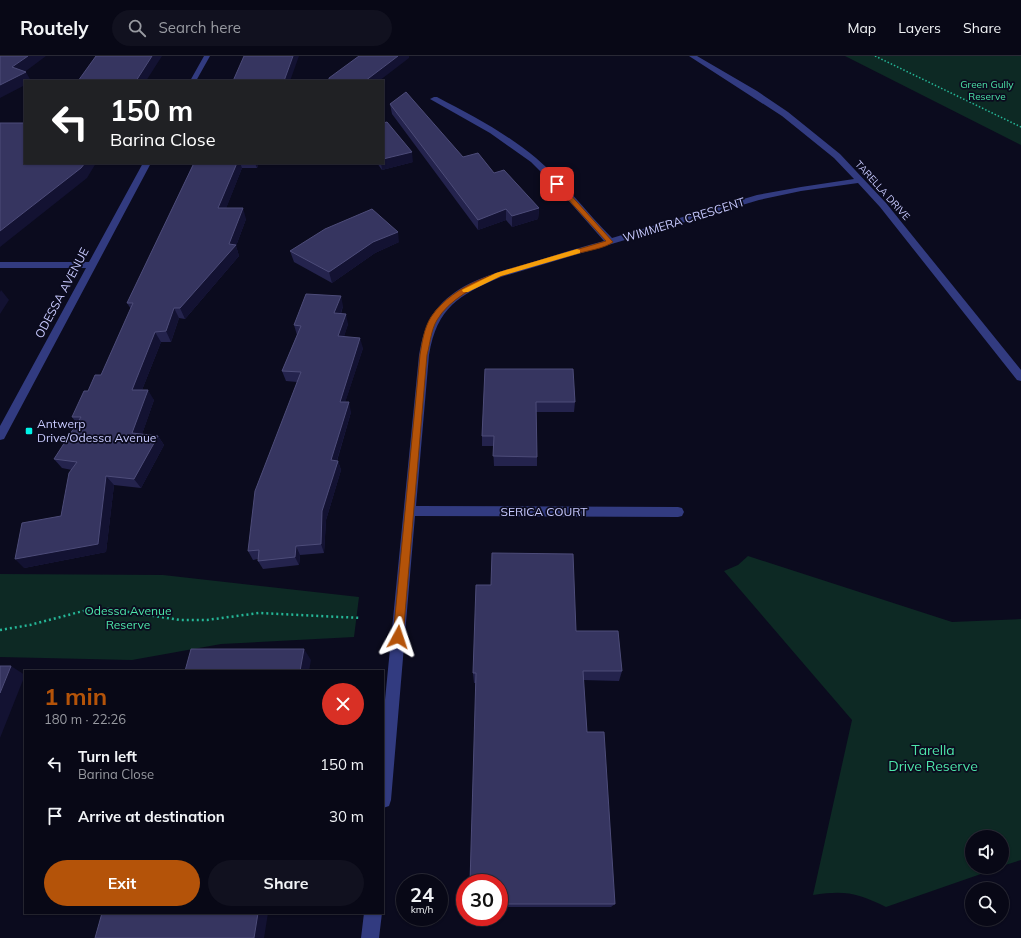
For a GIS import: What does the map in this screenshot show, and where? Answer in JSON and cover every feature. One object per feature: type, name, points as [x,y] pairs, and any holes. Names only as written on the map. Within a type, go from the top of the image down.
[{"type":"street","points":[[194,80],[206,56]]},
{"type":"street","name":"TARELLA DRIVE","points":[[692,56],[754,93],[785,114],[837,156],[883,205],[1021,377]]},
{"type":"street","points":[[434,99],[481,122],[516,146],[547,172],[610,242]]},
{"type":"street","name":"ODESSA AVENUE","points":[[0,436],[146,164]]},
{"type":"street","name":"WIMMERA CRESCENT","points":[[384,789],[424,355],[428,335],[434,319],[451,300],[471,286],[491,278],[757,198],[801,189],[860,180]]},
{"type":"street","points":[[0,265],[92,265]]},
{"type":"street","name":"SERICA COURT","points":[[410,512],[678,512]]},
{"type":"street","points":[[370,938],[373,914]]},
{"type":"path","points":[[875,56],[1021,127]]},
{"type":"path","points":[[0,630],[30,625],[87,610],[109,609],[180,620],[207,620],[260,613],[361,618]]},
{"type":"green space","name":"Green Gully Reserve","points":[[845,56],[1021,56],[1021,145]]},
{"type":"green space","name":"Tarella Drive Reserve","points":[[748,556],[952,622],[1021,619],[1021,860],[1009,864],[1009,830],[965,830],[965,874],[981,874],[886,907],[851,894],[834,893],[813,895],[852,720],[724,571],[738,565]]},
{"type":"green space","name":"Odessa Avenue Reserve","points":[[0,574],[163,575],[359,597],[354,637],[221,644],[132,660],[0,657]]},
{"type":"building","points":[[0,56],[28,56],[12,67],[26,72],[0,85]]},
{"type":"building","points":[[96,56],[152,56],[137,80],[79,80]]},
{"type":"building","points":[[244,56],[293,56],[284,80],[233,80]]},
{"type":"building","points":[[359,56],[398,56],[366,80],[329,80],[329,78]]},
{"type":"building","points":[[406,92],[463,157],[478,153],[494,173],[504,170],[539,208],[512,216],[506,209],[478,220],[390,104]]},
{"type":"building","points":[[387,122],[412,152],[384,159],[384,123]]},
{"type":"building","points":[[0,123],[24,123],[24,164],[84,164],[0,231]]},
{"type":"building","points":[[194,164],[237,164],[218,208],[243,208],[229,244],[236,245],[180,308],[174,308],[166,331],[155,332],[132,390],[148,390],[132,433],[158,436],[134,479],[106,476],[98,544],[15,559],[22,523],[61,516],[69,473],[77,462],[54,459],[81,417],[72,417],[84,391],[88,391],[95,375],[101,375],[133,303],[127,303]]},
{"type":"building","points":[[372,209],[398,232],[373,242],[329,272],[290,251],[325,229]]},
{"type":"building","points":[[306,294],[341,296],[334,313],[346,314],[338,336],[360,338],[340,402],[349,402],[331,460],[338,461],[322,511],[321,544],[296,546],[295,557],[258,561],[259,550],[248,551],[255,491],[301,372],[282,371],[301,326],[294,325]]},
{"type":"building","points":[[485,369],[573,369],[575,402],[536,402],[537,457],[493,456],[494,436],[482,436]]},
{"type":"building","points":[[492,553],[573,554],[576,631],[618,631],[622,671],[583,671],[587,732],[604,732],[615,904],[508,904],[508,874],[470,874],[476,673],[473,673],[476,585],[491,585]]},
{"type":"building","points":[[191,649],[304,649],[300,670],[185,670]]},
{"type":"building","points":[[0,666],[11,666],[0,693]]},
{"type":"building","points":[[102,914],[258,914],[254,938],[95,938]]},
{"type":"slow traffic","points":[[465,290],[498,275],[577,251]]},
{"type":"place","name":"Antwerp Drive/Odessa Avenue","points":[[29,431]]},
{"type":"route","points":[[398,637],[424,355],[428,335],[434,319],[451,300],[471,286],[498,275],[610,242],[557,184]]}]
